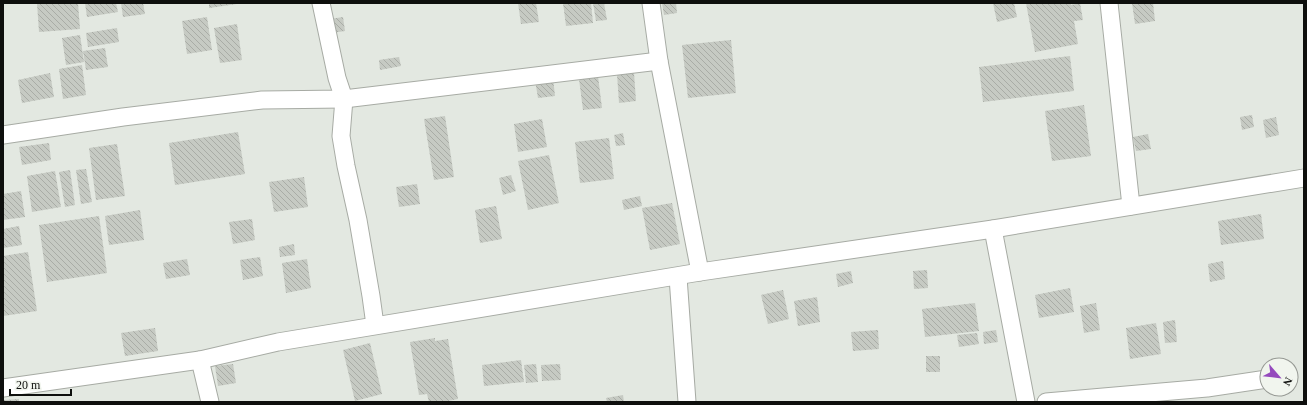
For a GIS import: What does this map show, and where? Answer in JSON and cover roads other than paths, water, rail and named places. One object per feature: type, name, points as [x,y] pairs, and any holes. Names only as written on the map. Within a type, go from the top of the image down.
[{"type":"street","points":[[321,3],[337,78],[344,99],[341,136],[372,296],[375,325]]},
{"type":"street","points":[[651,3],[659,61],[700,272]]},
{"type":"street","points":[[1109,3],[1131,206]]},
{"type":"street","points":[[3,135],[123,117],[262,100],[344,99],[659,61]]},
{"type":"street","points":[[3,388],[200,360],[278,342],[375,325],[678,277],[700,272],[993,229],[1304,178]]},
{"type":"street","points":[[993,229],[1026,402]]},
{"type":"street","points":[[678,277],[687,402]]},
{"type":"street","points":[[200,360],[210,402]]},
{"type":"street","points":[[1046,402],[1207,388],[1259,379]]}]
